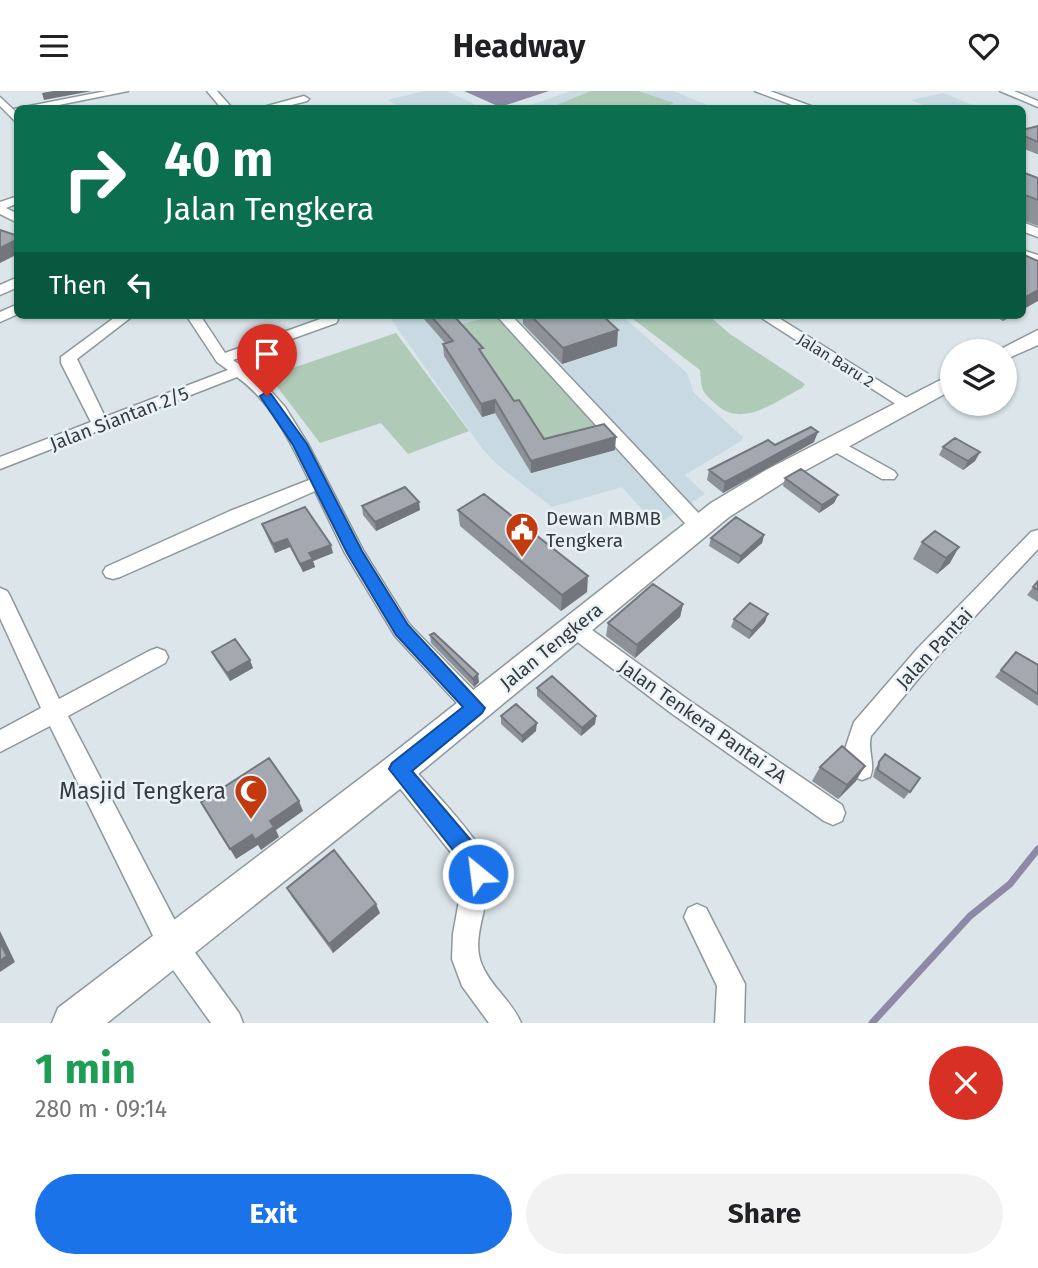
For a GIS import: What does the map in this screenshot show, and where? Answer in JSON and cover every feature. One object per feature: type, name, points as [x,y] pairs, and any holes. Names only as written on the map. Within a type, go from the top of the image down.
[{"type":"main road","points":[[1017,346],[1038,336]]},
{"type":"main road","name":"Jalan Tengkera","points":[[73,1023],[476,708],[699,526],[744,494],[940,387]]},
{"type":"street","points":[[33,105],[84,94],[122,91]]},
{"type":"street","points":[[212,91],[224,105]]},
{"type":"street","points":[[760,91],[802,105]]},
{"type":"street","points":[[1005,91],[1038,104]]},
{"type":"street","points":[[278,105],[304,99]]},
{"type":"street","points":[[101,425],[69,363],[69,357],[121,319]]},
{"type":"street","points":[[195,319],[222,359],[254,382],[279,411],[355,553],[402,630],[476,708]]},
{"type":"street","points":[[222,359],[325,319]]},
{"type":"street","points":[[507,319],[699,526]]},
{"type":"street","name":"Jalan Baru 2","points":[[770,319],[908,404]]},
{"type":"street","name":"Jalan Siantan 2/5","points":[[0,463],[237,372]]},
{"type":"street","points":[[834,444],[888,475]]},
{"type":"street","points":[[113,572],[237,516],[319,483]]},
{"type":"street","name":"Jalan Pantai","points":[[862,769],[856,755],[856,741],[862,729],[933,648],[1038,537]]},
{"type":"street","points":[[0,596],[54,712],[173,946],[229,1023]]},
{"type":"street","name":"Jalan Tenkera Pantai 2A","points":[[574,628],[678,706],[833,813]]},
{"type":"street","points":[[0,742],[157,657]]},
{"type":"street","points":[[399,769],[472,858],[478,874],[466,938],[466,960],[474,978],[507,1023]]},
{"type":"street","points":[[697,917],[731,984],[732,1019],[729,1023]]},
{"type":"shaded area","points":[[425,91],[447,91],[476,105],[398,105],[387,100]]},
{"type":"shaded area","points":[[464,91],[549,91],[506,105],[496,105]]},
{"type":"shaded area","points":[[571,91],[673,91],[708,105],[531,105]]},
{"type":"shaded area","points":[[943,93],[973,105],[924,105],[911,100]]},
{"type":"shaded area","points":[[391,319],[626,319],[687,373],[694,393],[743,437],[741,441],[685,475],[705,494],[656,525],[622,487],[552,507],[484,451]]},
{"type":"green space","points":[[591,91],[638,91],[674,103],[670,105],[556,105]]},
{"type":"green space","points":[[482,319],[501,319],[607,437],[552,454],[459,325]]},
{"type":"green space","points":[[633,319],[713,319],[730,334],[805,384],[760,410],[739,414],[728,412],[705,394],[700,370]]},
{"type":"green space","points":[[396,333],[469,431],[408,454],[381,423],[320,443],[269,376]]},
{"type":"building","points":[[1038,126],[1038,142],[1026,137],[1026,129]]},
{"type":"building","points":[[1026,174],[1038,178],[1038,200],[1026,196]]},
{"type":"building","points":[[0,230],[14,235],[14,241],[0,248]]},
{"type":"building","points":[[1026,256],[1038,261],[1038,290],[1026,297]]},
{"type":"building","points":[[434,319],[457,319],[483,348],[479,349],[514,401],[519,400],[544,439],[604,424],[616,437],[531,461],[495,400],[481,404],[443,344],[453,341]]},
{"type":"building","points":[[534,319],[606,319],[618,330],[563,348]]},
{"type":"building","points":[[811,427],[818,432],[725,482],[709,470],[768,440],[775,445]]},
{"type":"building","points":[[955,438],[980,452],[968,461],[943,447]]},
{"type":"building","points":[[801,469],[838,495],[822,505],[785,478]]},
{"type":"building","points":[[405,487],[419,502],[375,522],[362,506]]},
{"type":"building","points":[[484,494],[588,576],[562,595],[458,510]]},
{"type":"building","points":[[305,507],[331,545],[309,553],[313,559],[300,564],[287,539],[273,544],[262,524]]},
{"type":"building","points":[[736,517],[764,535],[741,556],[711,538]]},
{"type":"building","points":[[935,531],[959,547],[946,558],[922,542]]},
{"type":"building","points":[[653,584],[683,604],[637,645],[608,623]]},
{"type":"building","points":[[750,603],[768,614],[752,631],[734,619]]},
{"type":"building","points":[[434,633],[478,674],[473,679],[430,635]]},
{"type":"building","points":[[235,639],[250,660],[227,673],[212,652]]},
{"type":"building","points":[[1016,652],[1038,665],[1038,694],[1001,670]]},
{"type":"building","points":[[552,676],[596,716],[582,728],[537,688]]},
{"type":"building","points":[[516,704],[537,723],[522,736],[501,716]]},
{"type":"building","points":[[842,746],[865,766],[847,785],[820,767]]},
{"type":"building","points":[[885,754],[920,778],[910,792],[878,770],[879,762]]},
{"type":"building","name":"Masjid Tengkera","points":[[269,758],[299,801],[270,821],[274,827],[255,840],[252,835],[230,849],[201,802]]},
{"type":"building","points":[[334,850],[376,904],[329,944],[287,888]]},
{"type":"building","points":[[0,942],[7,956],[0,961]]},
{"type":"waterway","points":[[872,1023],[970,916],[1010,884],[1038,849]]},
{"type":"place","name":"Dewan MBMB Tengkera","points":[[522,559]]},
{"type":"place","name":"Masjid Tengkera","points":[[251,821]]},
{"type":"route","points":[[267,396],[300,444],[355,553],[402,630],[476,708],[399,769],[472,858],[478,874]]}]
